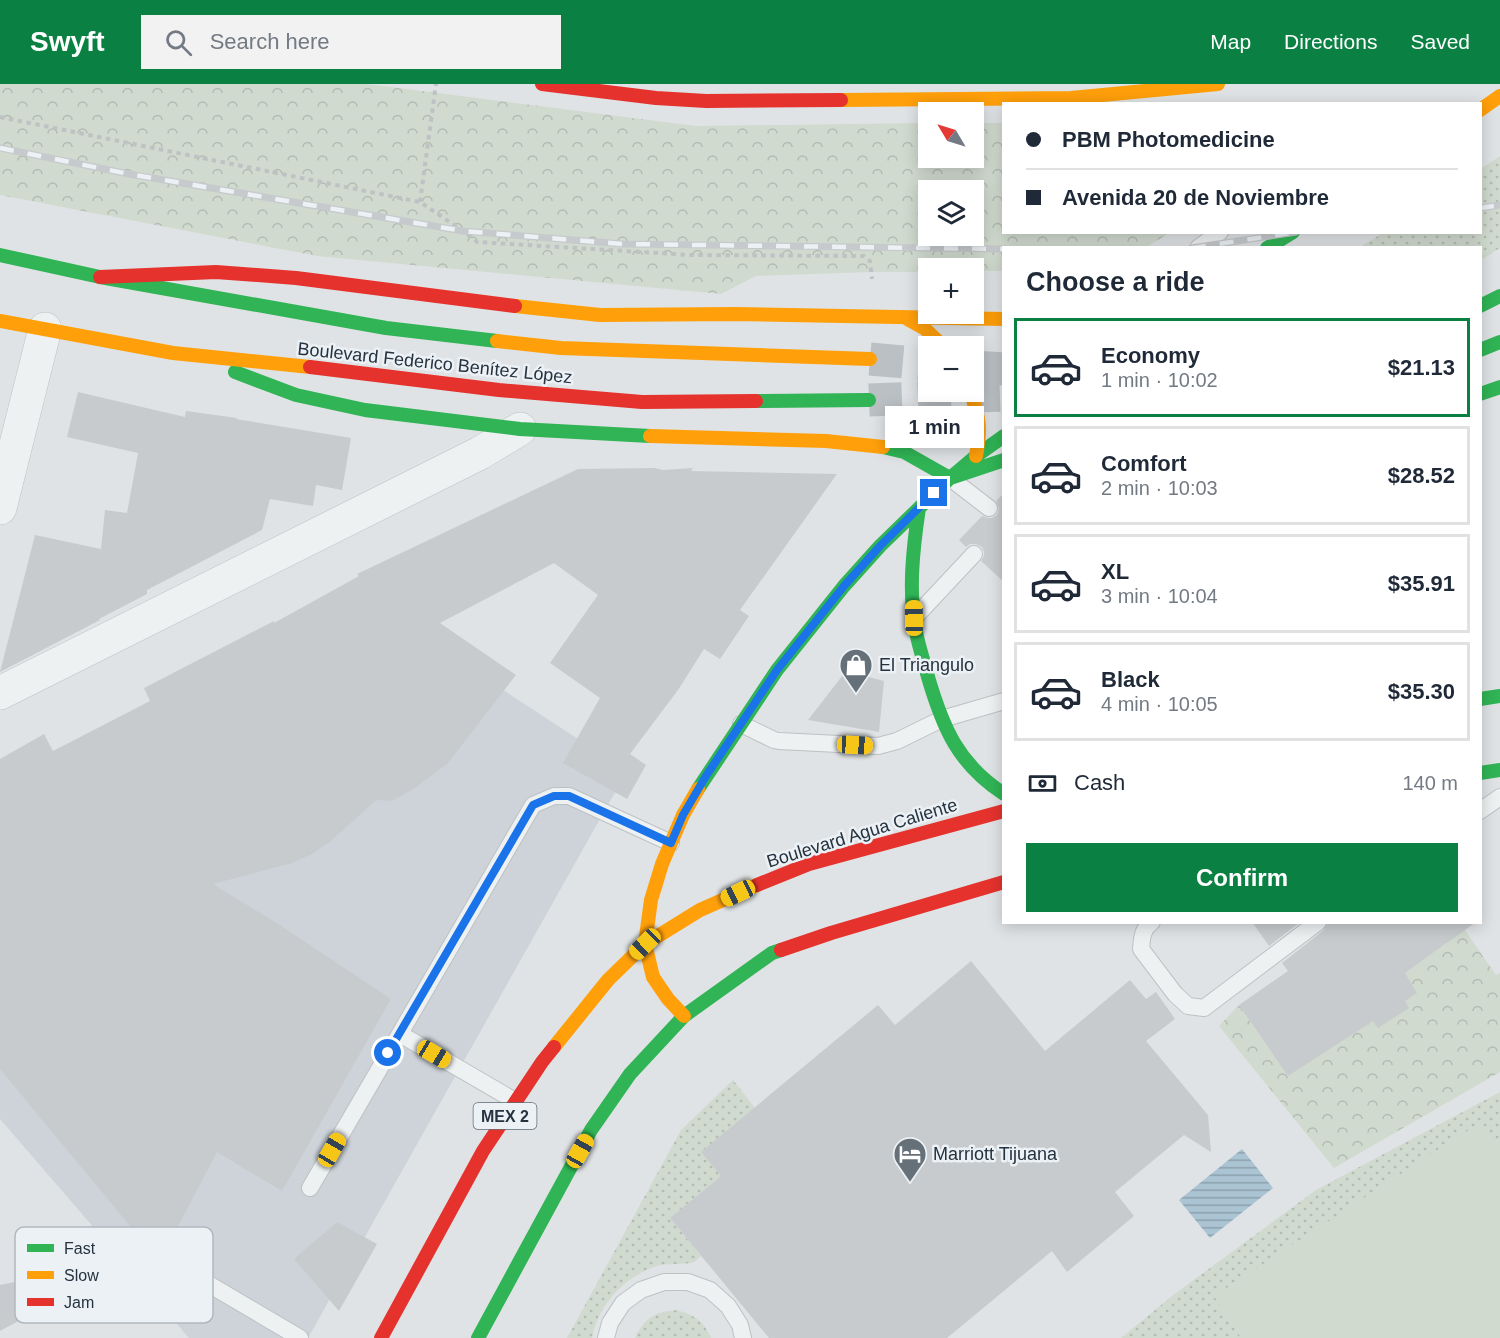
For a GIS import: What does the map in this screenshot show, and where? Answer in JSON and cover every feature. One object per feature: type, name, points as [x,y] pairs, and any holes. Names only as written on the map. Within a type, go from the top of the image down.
[{"type":"main road","points":[[542,84],[656,98],[753,101],[1071,98],[1218,84]]},
{"type":"main road","points":[[1482,109],[1500,96]]},
{"type":"main road","points":[[1271,246],[1290,234]]},
{"type":"main road","points":[[0,255],[99,277],[216,272],[285,277],[600,315],[736,314],[1002,319]]},
{"type":"main road","name":"Boulevard Federico Benítez López","points":[[99,277],[386,328],[561,348],[870,360]]},
{"type":"main road","points":[[1482,305],[1500,296]]},
{"type":"main road","points":[[904,317],[924,328],[932,336]]},
{"type":"main road","name":"Boulevard Federico Benítez López","points":[[0,321],[173,353],[499,390],[642,402],[869,400]]},
{"type":"main road","points":[[1482,349],[1500,342]]},
{"type":"main road","points":[[173,353],[230,370],[296,394],[365,410],[520,429],[619,435],[826,441],[880,447],[904,452],[950,478],[1002,461]]},
{"type":"main road","points":[[1482,393],[1500,387]]},
{"type":"main road","points":[[974,402],[980,417],[980,436],[976,456]]},
{"type":"main road","points":[[684,1016],[668,999],[653,977],[645,944],[651,900],[662,864],[683,815],[706,776],[777,670],[844,586],[880,546],[950,478],[1002,437]]},
{"type":"main road","points":[[919,508],[914,543],[916,632],[942,719],[950,738],[974,770],[1002,792]]},
{"type":"main road","points":[[1482,699],[1500,696]]},
{"type":"main road","points":[[1482,773],[1500,770]]},
{"type":"main road","name":"Boulevard Agua Caliente","points":[[381,1338],[483,1151],[542,1062],[608,980],[645,944],[700,910],[808,864],[1002,812]]},
{"type":"main road","points":[[478,1338],[591,1130],[630,1074],[684,1016],[772,953],[831,933],[1002,883]]},
{"type":"street","points":[[0,508],[45,329]]},
{"type":"street","points":[[0,693],[480,453],[520,429]]},
{"type":"lane","points":[[1201,246],[1217,234]]},
{"type":"lane","points":[[950,478],[989,508]]},
{"type":"lane","points":[[914,618],[974,554]]},
{"type":"lane","points":[[741,724],[779,741],[878,746],[897,741],[942,719],[1002,702]]},
{"type":"lane","points":[[310,1188],[533,805],[554,796],[569,796],[671,843]]},
{"type":"lane","points":[[1482,810],[1500,797]]},
{"type":"lane","points":[[1150,924],[1143,934],[1141,949],[1175,994],[1188,1006],[1204,1008],[1315,924]]},
{"type":"lane","points":[[400,1034],[516,1101]]},
{"type":"lane","points":[[606,1338],[610,1323],[622,1303],[641,1290],[664,1282],[688,1282],[710,1290],[728,1306],[740,1325],[743,1338]]},
{"type":"lane","points":[[213,1287],[300,1338]]},
{"type":"path","points":[[420,202],[436,84]]},
{"type":"path","points":[[0,117],[420,202],[477,242],[690,255],[864,256],[870,261],[872,281]]},
{"type":"path","points":[[911,422],[936,402]]},
{"type":"shaded area","points":[[491,682],[627,771],[308,1338],[189,1338],[176,1323],[213,1323],[213,1227],[93,1227],[0,1119],[0,852]]},
{"type":"green space","points":[[0,84],[367,84],[696,126],[918,123],[918,168],[984,168],[984,123],[1002,123],[1002,234],[1167,234],[1149,246],[1002,246],[1002,271],[984,271],[984,258],[918,258],[918,272],[756,276],[721,294],[317,256],[0,195]]},
{"type":"green space","points":[[1500,156],[1500,248],[1482,259],[1482,246],[1362,246],[1381,234],[1482,234],[1482,168]]},
{"type":"green space","points":[[1461,924],[1496,975],[1500,973],[1500,1072],[1334,1168],[1219,1026],[1239,1005],[1278,1061],[1446,944]]},
{"type":"green space","points":[[733,1080],[755,1108],[702,1152],[721,1176],[670,1218],[701,1256],[694,1262],[657,1266],[634,1277],[624,1284],[607,1303],[600,1314],[592,1338],[567,1338],[681,1130]]},
{"type":"green space","points":[[1500,1092],[1500,1338],[1121,1338],[1172,1296],[1316,1190]]},
{"type":"green space","points":[[1481,1122],[1500,1150],[1500,1338],[1241,1338],[1214,1296]]},
{"type":"green space","points":[[676,1310],[697,1319],[711,1338],[635,1338],[642,1325],[651,1317],[662,1312]]},
{"type":"water","points":[[1242,1149],[1273,1188],[1210,1238],[1179,1200]]},
{"type":"building","points":[[78,392],[185,417],[186,411],[351,438],[342,490],[316,485],[313,506],[270,499],[262,530],[147,590],[147,594],[0,672],[35,535],[101,549],[105,510],[127,513],[138,453],[67,437]]},
{"type":"building","points":[[693,468],[691,471],[837,474],[740,610],[749,616],[720,659],[704,649],[678,690],[630,754],[646,765],[627,799],[563,763],[600,698],[550,663],[598,595],[554,563],[440,623],[516,675],[448,763],[415,788],[392,801],[376,800],[331,841],[312,854],[292,863],[213,884],[391,999],[282,1191],[217,1152],[178,1227],[131,1227],[0,1069],[0,759],[44,734],[53,751],[150,701],[144,688],[274,621],[274,623],[359,576],[357,574],[578,469]]},
{"type":"building","points":[[1002,495],[1002,580],[981,561],[984,556],[982,547],[970,544],[966,547],[959,540],[982,516],[992,518],[997,515],[999,509],[996,501]]},
{"type":"building","name":"El Triangulo","points":[[846,671],[884,681],[879,732],[808,720]]},
{"type":"building","points":[[1253,924],[1297,924],[1269,946]]},
{"type":"building","points":[[1327,924],[1473,924],[1405,973],[1417,993],[1405,1001],[1409,1008],[1378,1028],[1373,1021],[1288,1076],[1239,1005],[1288,971],[1282,963],[1324,930]]},
{"type":"building","points":[[971,961],[1045,1051],[1130,980],[1146,999],[1156,992],[1175,1019],[1146,1041],[1208,1115],[1211,1152],[1184,1135],[1115,1192],[1134,1216],[1067,1272],[1052,1251],[947,1338],[769,1338],[670,1218],[721,1176],[701,1152],[878,1005],[895,1025]]},
{"type":"building","points":[[337,1222],[377,1244],[339,1311],[294,1259]]},
{"type":"building","points":[[15,1282],[15,1323],[0,1331],[0,1285]]},
{"type":"tunnel","points":[[870,359],[918,363]]},
{"type":"tunnel","points":[[984,368],[1002,369]]},
{"type":"tunnel","points":[[869,400],[1002,395]]},
{"type":"railway","points":[[0,148],[129,174],[463,231],[623,244],[1002,249]]},
{"type":"railway","points":[[1482,208],[1500,205]]},
{"type":"railway","points":[[1205,246],[1283,234]]},
{"type":"traffic: fast","points":[[1270,246],[1290,234]]},
{"type":"traffic: fast","points":[[0,255],[100,277],[386,328],[497,341]]},
{"type":"traffic: fast","points":[[1482,305],[1500,296]]},
{"type":"traffic: fast","points":[[1482,349],[1500,342]]},
{"type":"traffic: fast","points":[[235,372],[296,395],[365,410],[520,429],[650,436]]},
{"type":"traffic: fast","points":[[1482,393],[1500,387]]},
{"type":"traffic: fast","points":[[756,401],[869,400]]},
{"type":"traffic: fast","points":[[698,789],[777,670],[844,586],[880,546],[950,478],[1002,437]]},
{"type":"traffic: fast","points":[[883,447],[904,452],[950,478],[1002,461]]},
{"type":"traffic: fast","points":[[919,508],[913,554],[912,601],[916,632],[928,677],[940,713],[954,743],[975,770],[1002,792]]},
{"type":"traffic: fast","points":[[1482,699],[1500,696]]},
{"type":"traffic: fast","points":[[1482,773],[1500,770]]},
{"type":"traffic: fast","points":[[478,1338],[591,1130],[630,1074],[684,1016],[772,953],[781,950]]},
{"type":"traffic: slow","points":[[841,100],[1071,98],[1218,84]]},
{"type":"traffic: slow","points":[[1482,109],[1500,96]]},
{"type":"traffic: slow","points":[[515,306],[600,315],[736,314],[1002,319]]},
{"type":"traffic: slow","points":[[904,317],[924,328],[932,336]]},
{"type":"traffic: slow","points":[[0,321],[173,353],[310,367]]},
{"type":"traffic: slow","points":[[497,341],[561,348],[870,359]]},
{"type":"traffic: slow","points":[[974,402],[979,424],[976,456]]},
{"type":"traffic: slow","points":[[650,436],[826,441],[883,447]]},
{"type":"traffic: slow","points":[[684,1016],[668,999],[653,977],[645,944],[651,900],[662,864],[683,815],[698,789]]},
{"type":"traffic: slow","points":[[554,1047],[608,980],[645,944],[700,910],[757,885]]},
{"type":"traffic: jam","points":[[542,84],[656,98],[706,101],[841,100]]},
{"type":"traffic: jam","points":[[100,277],[216,272],[296,278],[515,306]]},
{"type":"traffic: jam","points":[[310,367],[499,390],[642,402],[756,401]]},
{"type":"traffic: jam","points":[[757,885],[809,864],[1002,812]]},
{"type":"traffic: jam","points":[[781,950],[1002,883]]},
{"type":"traffic: jam","points":[[381,1338],[483,1151],[554,1047]]},
{"type":"place","name":"El Triangulo","points":[[856,694]]},
{"type":"place","name":"Marriott Tijuana","points":[[910,1183]]},
{"type":"route","points":[[388,1053],[533,805],[554,796],[569,796],[671,843],[683,815],[706,776],[777,670],[844,586],[880,546],[934,493]]}]
